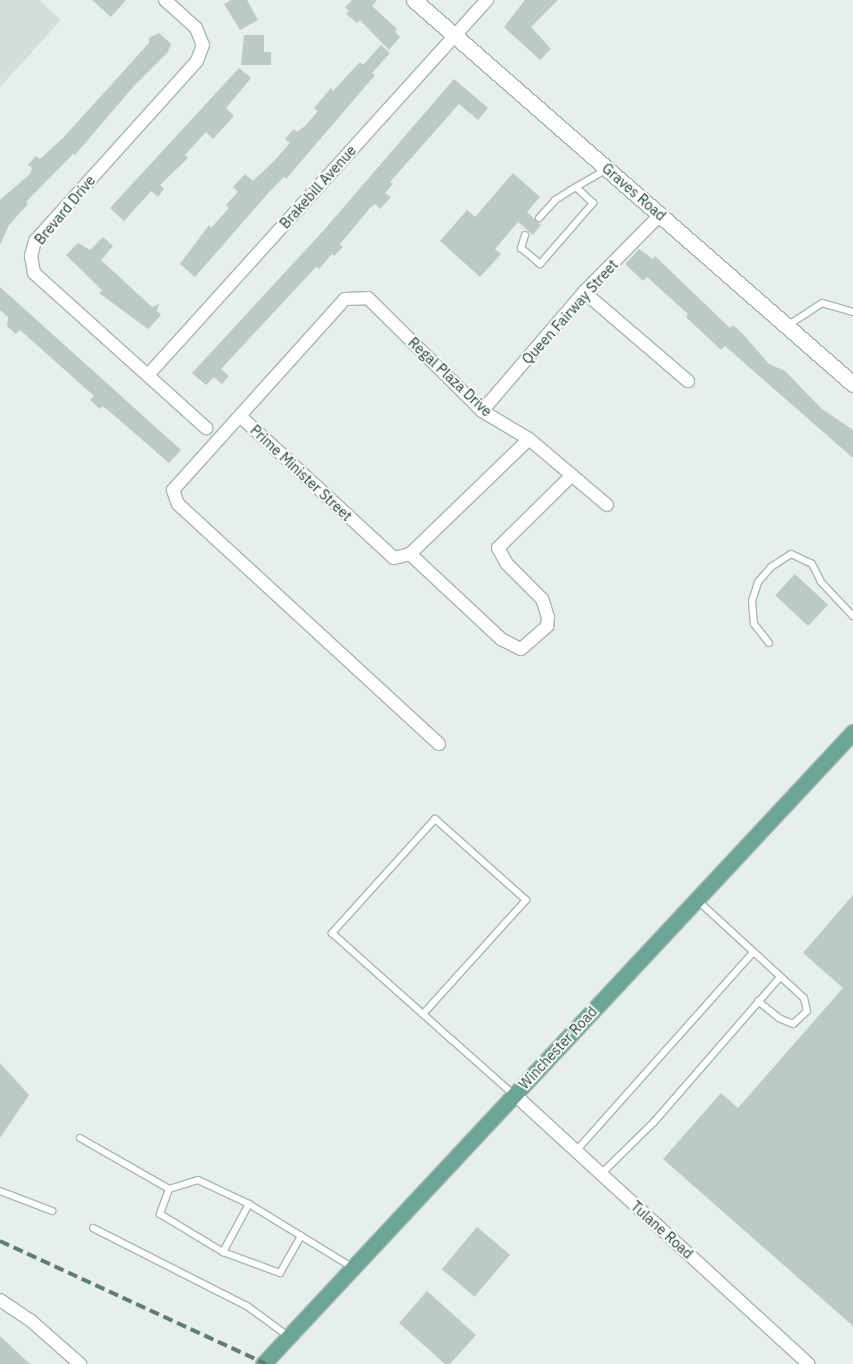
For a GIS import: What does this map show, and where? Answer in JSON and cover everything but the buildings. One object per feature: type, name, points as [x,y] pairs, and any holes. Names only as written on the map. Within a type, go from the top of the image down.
[{"type":"main road","name":"Winchester Road","points":[[263,1364],[853,732]]},
{"type":"street","name":"Brevard Drive","points":[[165,0],[196,28],[203,45],[197,61],[35,242],[30,256],[34,272],[206,428]]},
{"type":"street","name":"Graves Road","points":[[414,0],[853,384]]},
{"type":"street","name":"Brakebill Avenue","points":[[148,374],[487,0]]},
{"type":"street","name":"Queen Fairway Street","points":[[482,411],[584,292],[660,215]]},
{"type":"street","points":[[584,292],[688,381]]},
{"type":"street","name":"Regal Plaza Drive","points":[[240,416],[345,298],[368,298],[482,411],[529,438],[607,505]]},
{"type":"street","name":"Prime Minister Street","points":[[410,554],[394,558],[240,416],[173,490],[178,504],[439,744]]},
{"type":"street","points":[[529,438],[410,554],[501,639],[521,649],[547,626],[548,617],[542,599],[507,564],[498,548],[572,475]]},
{"type":"street","name":"Tulane Road","points":[[514,1095],[810,1364]]},
{"type":"street","points":[[0,1300],[30,1320],[80,1364]]},
{"type":"lane","points":[[539,218],[555,200],[607,169]]},
{"type":"lane","points":[[525,235],[521,248],[540,264],[593,203],[576,187]]},
{"type":"lane","points":[[787,326],[822,304],[853,312]]},
{"type":"lane","points":[[769,643],[754,624],[752,601],[758,582],[771,567],[791,554],[812,564],[821,582],[853,616]]},
{"type":"lane","points":[[423,1014],[526,900],[435,819],[332,933],[423,1014],[514,1095]]},
{"type":"lane","points":[[697,900],[808,1004],[802,1019],[792,1024],[785,1022],[758,1002]]},
{"type":"lane","points":[[576,1152],[753,952]]},
{"type":"lane","points":[[601,1174],[654,1122],[780,977]]},
{"type":"lane","points":[[80,1138],[169,1189],[198,1180],[248,1204],[353,1268]]},
{"type":"lane","points":[[169,1189],[160,1214],[223,1252],[280,1273],[301,1236]]},
{"type":"lane","points":[[0,1191],[52,1210]]},
{"type":"lane","points":[[223,1252],[248,1204]]},
{"type":"lane","points":[[93,1228],[247,1306],[289,1337]]},
{"type":"shaded area","points":[[0,0],[39,0],[61,20],[0,87]]},
{"type":"railway","points":[[0,1241],[266,1364]]}]
